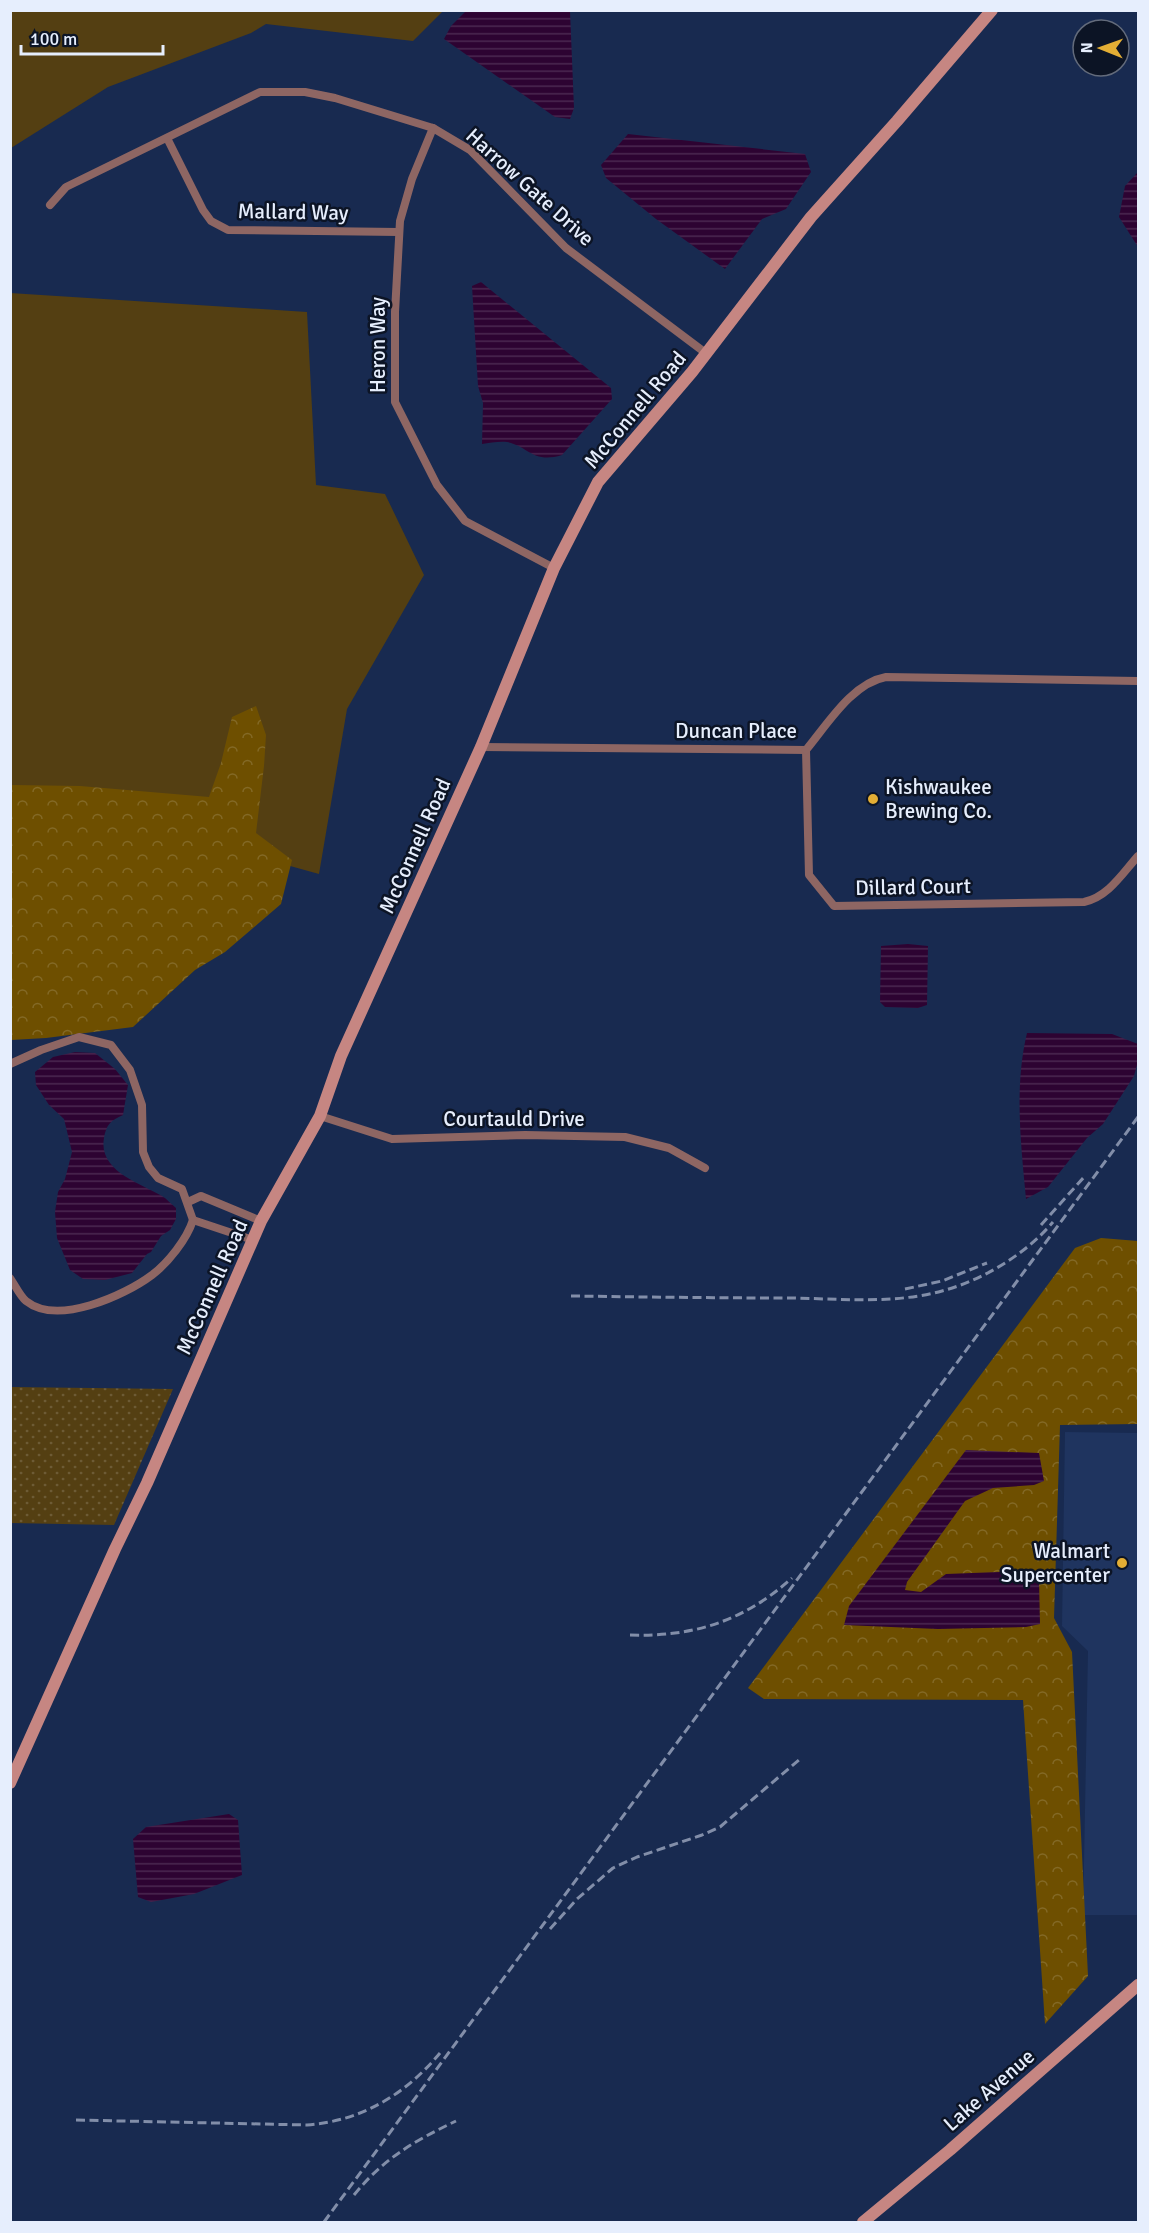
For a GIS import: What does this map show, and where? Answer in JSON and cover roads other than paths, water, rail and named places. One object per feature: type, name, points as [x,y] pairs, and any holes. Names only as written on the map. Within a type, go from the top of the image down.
[{"type":"street","name":"McConnell Road","points":[[10,1783],[147,1483],[261,1221],[320,1116],[345,1047],[481,747],[554,568],[598,482],[707,354],[811,217],[897,122],[992,10]]},
{"type":"street","name":"Harrow Gate Drive","points":[[50,205],[66,187],[260,92],[305,92],[325,96],[433,128],[470,150],[566,248],[707,354]]},
{"type":"street","name":"Heron Way","points":[[433,128],[412,179],[400,221],[395,312],[395,402],[437,485],[465,521],[554,568]]},
{"type":"street","name":"Mallard Way","points":[[167,138],[203,210],[212,221],[228,230],[399,232]]},
{"type":"street","name":"Duncan Place","points":[[481,747],[806,750],[857,690],[875,679],[886,677],[1138,681]]},
{"type":"street","name":"Dillard Court","points":[[806,750],[809,875],[834,906],[1084,902],[1104,894],[1138,856]]},
{"type":"street","points":[[10,1064],[79,1037],[111,1046],[130,1070],[142,1105],[143,1152],[148,1167],[158,1178],[182,1189],[193,1220],[188,1236],[153,1275],[118,1296],[74,1310],[39,1308],[25,1300],[10,1278]]},
{"type":"street","name":"Courtauld Drive","points":[[320,1116],[392,1139],[525,1135],[625,1137],[669,1148],[705,1168]]},
{"type":"street","points":[[188,1202],[201,1196],[261,1221]]},
{"type":"street","points":[[193,1220],[253,1240]]},
{"type":"street","name":"Lake Avenue","points":[[863,2223],[1138,1985]]},
{"type":"railway","points":[[324,2222],[1138,1117]]},
{"type":"railway","points":[[1041,1225],[1085,1176]]},
{"type":"railway","points":[[571,1296],[868,1300],[905,1298],[942,1291],[988,1273],[1030,1245],[1053,1222]]},
{"type":"railway","points":[[905,1289],[942,1281],[987,1263]]},
{"type":"railway","points":[[630,1635],[676,1633],[717,1623],[755,1605],[792,1578]]},
{"type":"railway","points":[[550,1929],[577,1899],[613,1868],[720,1827],[800,1759]]},
{"type":"railway","points":[[76,2120],[307,2125],[327,2122],[364,2112],[381,2103],[412,2081],[440,2053]]},
{"type":"railway","points":[[354,2195],[376,2171],[400,2152],[456,2121]]},
{"type":"place","name":"Kishwaukee Brewing Co.","points":[[873,799]]},
{"type":"place","name":"Walmart Supercenter","points":[[1122,1563]]}]
